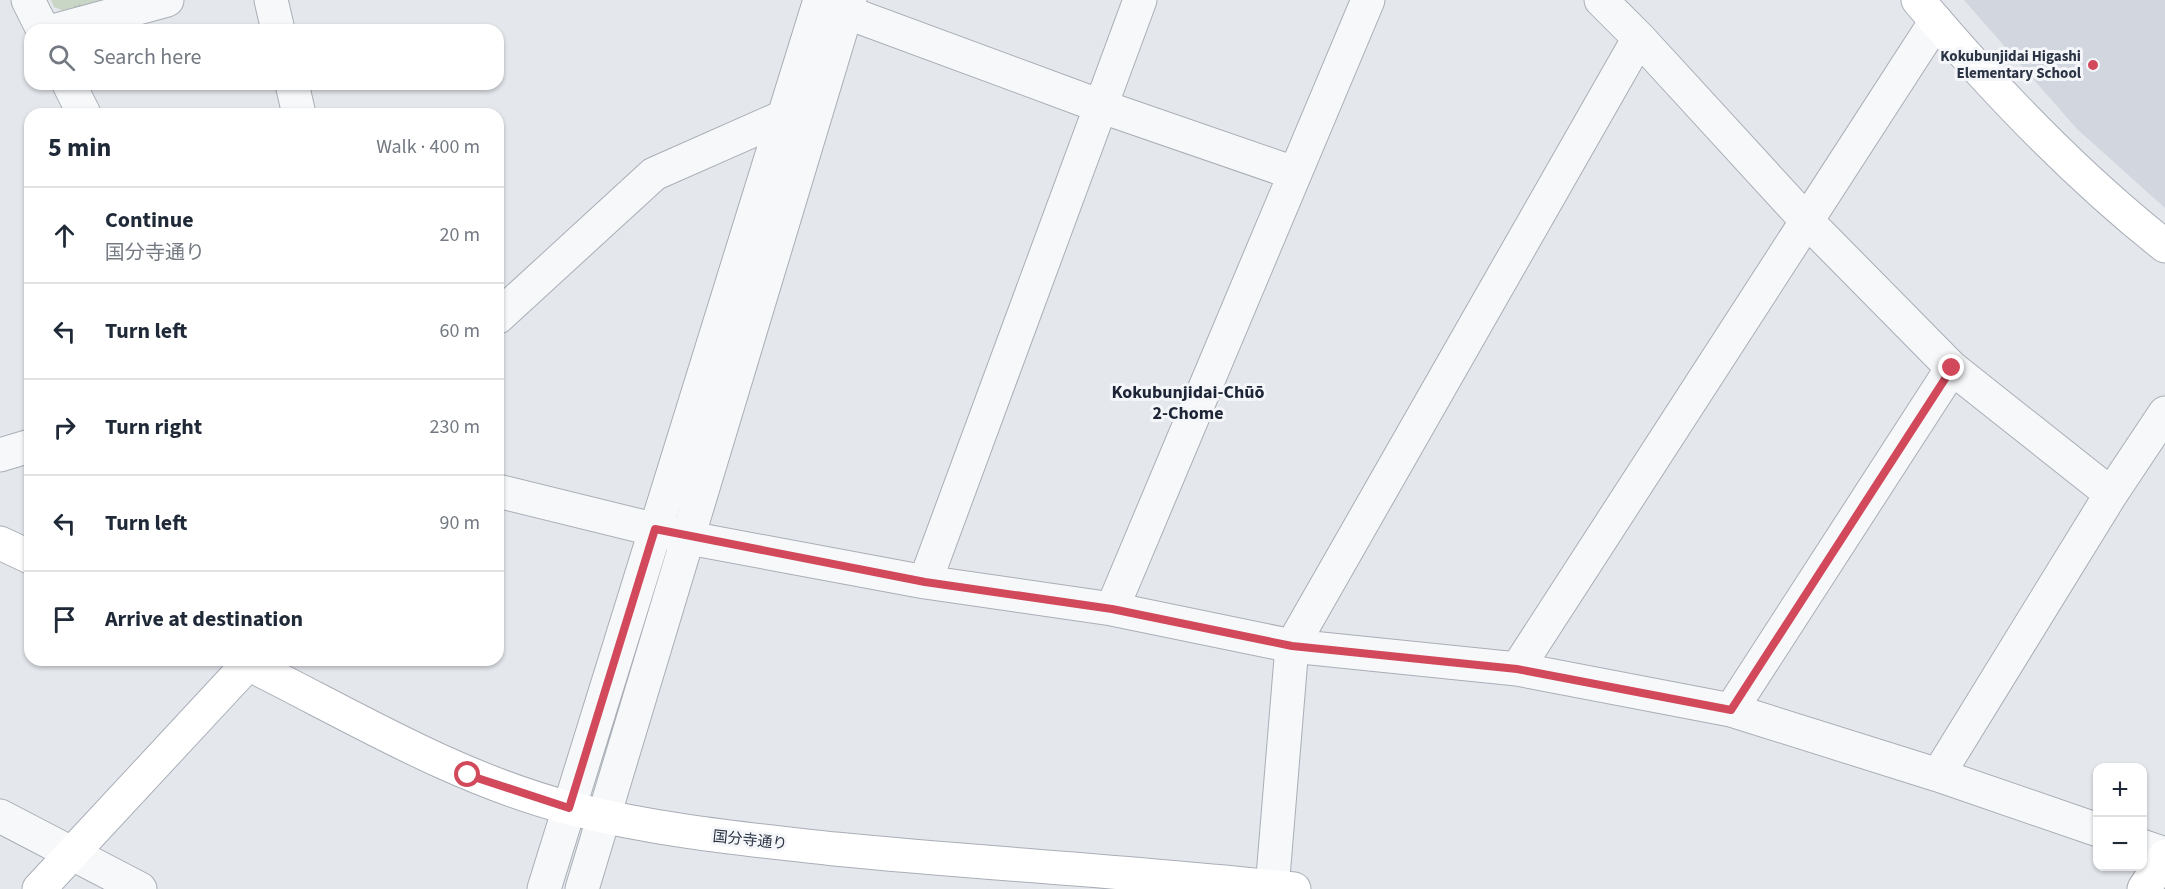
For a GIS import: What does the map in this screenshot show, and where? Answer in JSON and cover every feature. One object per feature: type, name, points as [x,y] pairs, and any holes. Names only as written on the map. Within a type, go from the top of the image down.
[{"type":"street","points":[[28,0],[40,24]]},
{"type":"street","points":[[79,24],[166,0]]},
{"type":"street","points":[[271,0],[277,24]]},
{"type":"street","points":[[925,582],[1140,0]]},
{"type":"street","points":[[1112,609],[1368,0]]},
{"type":"street","points":[[1601,0],[1639,38],[1805,219],[1952,368],[2111,494]]},
{"type":"street","points":[[834,4],[1100,106],[1294,173]]},
{"type":"street","points":[[544,889],[783,117],[834,4]]},
{"type":"street","points":[[582,889],[689,538],[834,4]]},
{"type":"street","points":[[1517,669],[1805,219],[1927,10],[2032,127],[2134,221],[2165,246]]},
{"type":"street","points":[[1279,888],[1292,646],[1639,38]]},
{"type":"street","points":[[72,90],[81,108]]},
{"type":"street","points":[[293,90],[298,108]]},
{"type":"street","points":[[504,312],[654,174],[783,117]]},
{"type":"street","points":[[1731,710],[1952,368]]},
{"type":"street","points":[[1938,775],[2111,494],[2165,413]]},
{"type":"street","points":[[0,455],[24,448]]},
{"type":"street","points":[[504,492],[689,538],[925,582],[1112,609],[1292,646],[1517,669],[1731,710],[1938,775],[2093,829]]},
{"type":"street","points":[[0,543],[24,554]]},
{"type":"street","points":[[39,889],[240,666]]},
{"type":"street","name":"国分寺通り","points":[[252,666],[344,715],[468,775],[569,808],[685,833],[990,865],[1279,888]]},
{"type":"street","points":[[0,816],[140,889]]},
{"type":"street","points":[[2145,889],[2165,855],[2147,848]]},
{"type":"shaded area","name":"Kokubunjidai Higashi Elementary School","points":[[1964,0],[2165,0],[2165,208],[2077,129]]},
{"type":"green space","points":[[51,0],[112,0],[69,13],[54,7]]},
{"type":"place","name":"Kokubunjidai Higashi Elementary School","points":[[2093,65]]},
{"type":"district","name":"Kokubunjidai-Chūō 2-Chome","points":[[1188,402]]},
{"type":"route","points":[[468,775],[569,808],[655,529],[689,538],[925,582],[1112,609],[1292,646],[1517,669],[1731,710],[1952,368]]}]
